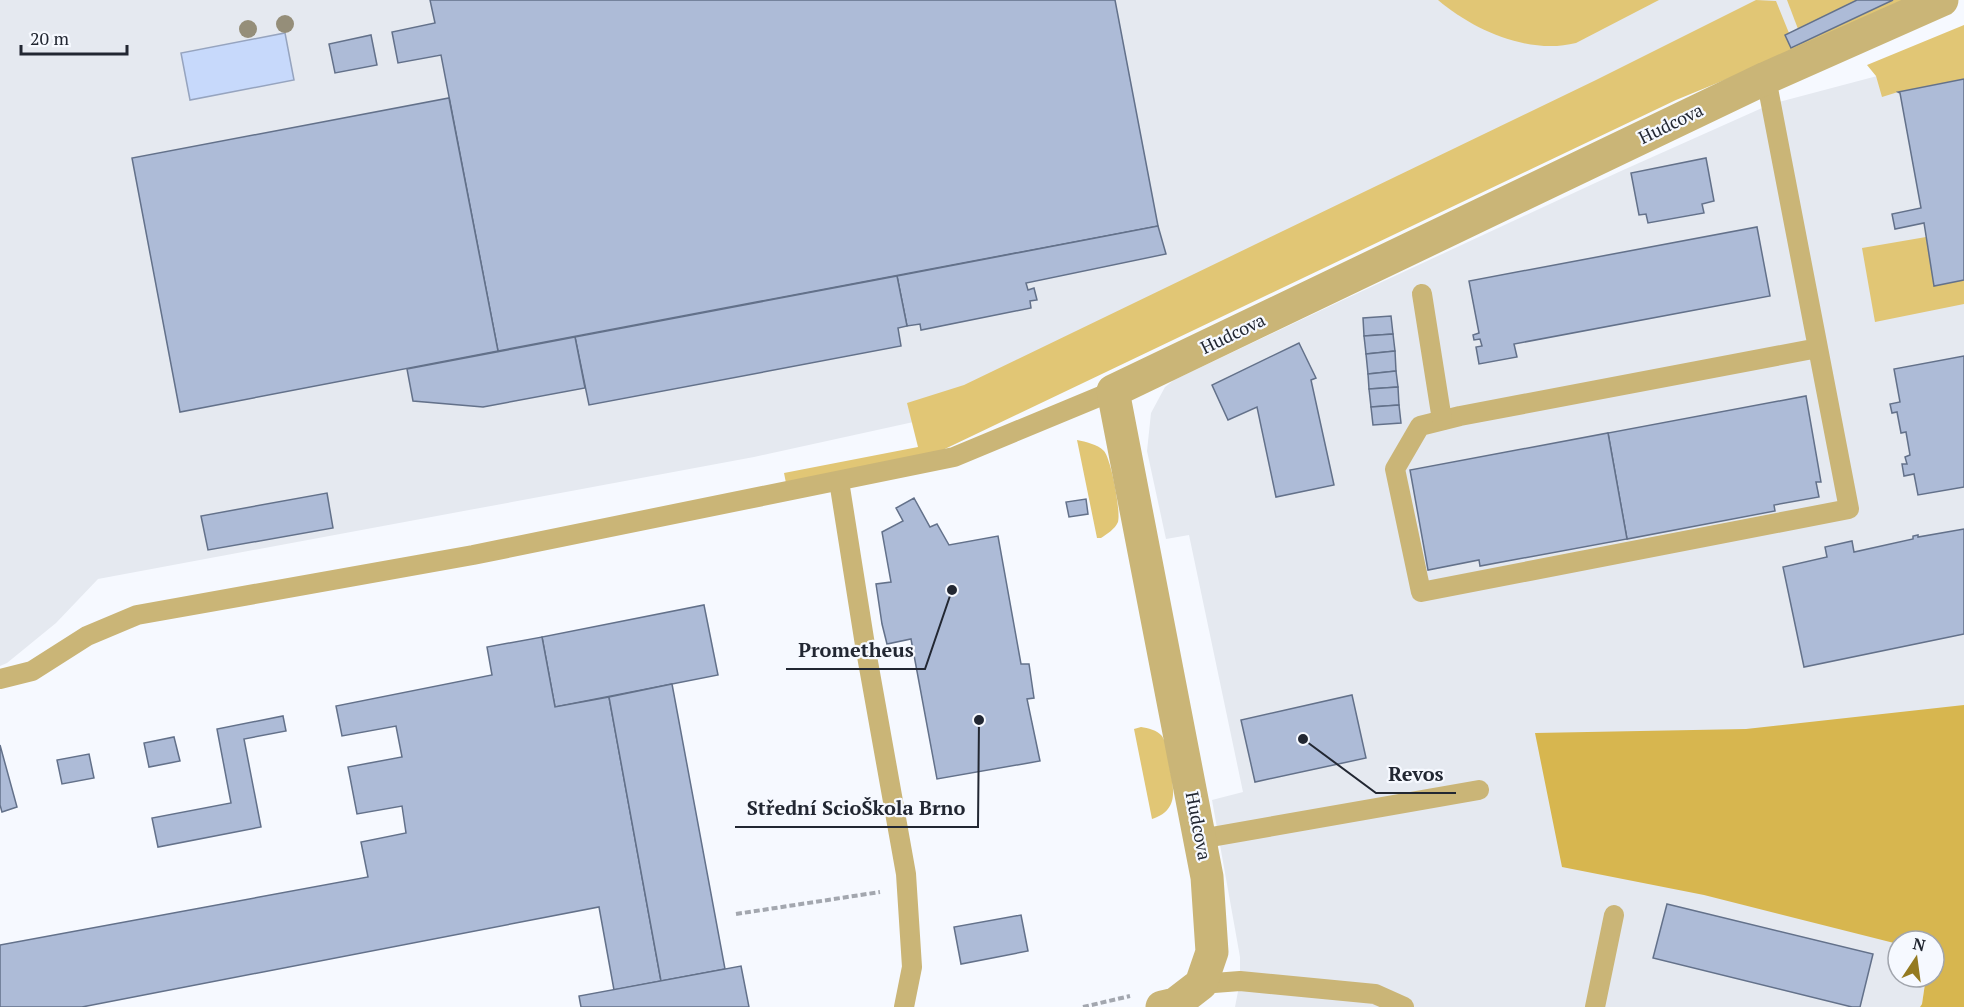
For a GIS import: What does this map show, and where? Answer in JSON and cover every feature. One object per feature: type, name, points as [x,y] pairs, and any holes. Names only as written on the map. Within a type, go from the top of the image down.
[{"type":"street","name":"Hudcova","points":[[1201,984],[1212,952],[1208,877],[1113,391],[1766,78],[1942,0]]},
{"type":"street","points":[[1148,1001],[1175,1004],[1201,984]]},
{"type":"lane","points":[[1766,78],[1818,348],[1849,509],[1421,592],[1395,469],[1420,426],[1818,348]]},
{"type":"lane","points":[[1422,294],[1442,420]]},
{"type":"lane","points":[[0,679],[32,671],[87,636],[137,615],[472,555],[954,457],[1113,391]]},
{"type":"lane","points":[[839,481],[907,888],[912,967],[904,1007]]},
{"type":"lane","points":[[1200,839],[1479,790]]},
{"type":"lane","points":[[1595,1007],[1614,915]]},
{"type":"lane","points":[[1201,984],[1240,981],[1375,994],[1404,1007]]},
{"type":"path","points":[[736,914],[907,888]]},
{"type":"path","points":[[1083,1007],[1148,1001]]},
{"type":"shaded area","points":[[0,0],[1893,0],[1791,48],[1785,36],[991,405],[754,457],[98,579],[56,623],[7,663],[0,666]]},
{"type":"shaded area","points":[[1438,0],[1659,0],[1576,43],[1540,46],[1521,43],[1485,30]]},
{"type":"shaded area","points":[[1756,0],[1776,1],[1789,33],[1785,36],[1792,48],[1893,0],[1919,0],[1676,100],[928,457],[787,488],[784,473],[918,447],[907,403],[964,385],[1596,80]]},
{"type":"shaded area","points":[[1787,0],[1857,0],[1798,29]]},
{"type":"shaded area","points":[[1964,25],[1964,79],[1882,97],[1876,76],[1867,65]]},
{"type":"shaded area","points":[[1964,53],[1964,750],[1902,929],[1886,929],[1886,989],[1924,989],[1922,1004],[1920,1007],[1235,1007],[1240,981],[1240,957],[1212,800],[1243,792],[1189,535],[1166,539],[1147,451],[1151,413],[1165,387],[1174,380],[1343,300],[1771,104]]},
{"type":"shaded area","points":[[1926,237],[1935,286],[1964,280],[1964,304],[1875,322],[1862,248]]},
{"type":"shaded area","points":[[1077,440],[1095,445],[1104,451],[1112,474],[1117,497],[1118,522],[1101,538],[1097,538]]},
{"type":"shaded area","points":[[1964,705],[1964,1007],[1920,1007],[1924,989],[1946,989],[1946,929],[1886,929],[1886,941],[1704,895],[1562,867],[1535,733],[1746,729]]},
{"type":"shaded area","points":[[1141,727],[1155,731],[1162,736],[1167,750],[1173,789],[1171,803],[1167,810],[1152,819],[1134,729]]},
{"type":"water","points":[[285,33],[294,80],[190,100],[181,53]]},
{"type":"building","points":[[430,0],[1115,0],[1158,226],[498,351],[441,55],[398,63],[392,32],[435,23]]},
{"type":"building","points":[[1857,0],[1893,0],[1791,48],[1785,35]]},
{"type":"building","points":[[371,35],[377,65],[335,73],[329,44]]},
{"type":"building","points":[[1964,79],[1964,280],[1934,286],[1924,223],[1895,229],[1892,214],[1921,208],[1898,92]]},
{"type":"building","points":[[449,98],[498,351],[180,412],[132,158]]},
{"type":"building","points":[[1706,158],[1714,201],[1702,204],[1704,213],[1648,223],[1646,214],[1639,215],[1631,173]]},
{"type":"building","points":[[1158,226],[1166,254],[1026,283],[1028,290],[1034,288],[1037,300],[1030,301],[1031,308],[921,330],[920,324],[907,326],[897,276]]},
{"type":"building","points":[[1757,227],[1770,296],[1514,344],[1517,357],[1479,364],[1476,347],[1482,346],[1480,339],[1474,340],[1473,335],[1479,333],[1469,281]]},
{"type":"building","points":[[897,276],[907,326],[898,328],[901,346],[589,405],[575,337]]},
{"type":"building","points":[[1391,316],[1393,334],[1364,336],[1363,318]]},
{"type":"building","points":[[1393,334],[1395,351],[1366,354],[1364,336]]},
{"type":"building","points":[[575,337],[585,388],[483,407],[413,401],[407,369]]},
{"type":"building","points":[[1299,343],[1316,378],[1311,380],[1334,485],[1276,497],[1257,407],[1228,420],[1212,385]]},
{"type":"building","points":[[1395,351],[1396,371],[1368,374],[1366,354]]},
{"type":"building","points":[[1964,356],[1964,487],[1918,495],[1914,474],[1904,476],[1902,464],[1907,464],[1905,457],[1910,455],[1906,432],[1901,433],[1897,412],[1892,413],[1890,404],[1900,402],[1894,369]]},
{"type":"building","points":[[1396,371],[1398,387],[1369,389],[1368,374]]},
{"type":"building","points":[[1398,387],[1399,405],[1371,407],[1369,389]]},
{"type":"building","points":[[1806,396],[1821,482],[1816,482],[1819,497],[1774,505],[1775,511],[1627,539],[1608,433]]},
{"type":"building","points":[[1399,405],[1401,423],[1373,425],[1371,407]]},
{"type":"building","points":[[1608,433],[1627,539],[1480,566],[1479,560],[1428,570],[1410,470]]},
{"type":"building","points":[[327,493],[333,528],[208,550],[201,516]]},
{"type":"building","points":[[914,498],[930,527],[937,524],[949,545],[998,536],[1021,664],[1029,664],[1034,698],[1027,699],[1040,761],[937,779],[911,639],[887,644],[876,584],[891,582],[882,532],[903,521],[896,508]]},
{"type":"building","points":[[1086,499],[1088,514],[1069,517],[1066,502]]},
{"type":"building","points":[[1964,529],[1964,634],[1804,667],[1783,567],[1827,557],[1825,547],[1852,541],[1854,552],[1913,539],[1913,536]]},
{"type":"building","points":[[704,605],[718,675],[555,707],[542,637]]},
{"type":"building","points":[[542,637],[555,707],[609,697],[661,981],[614,990],[599,907],[82,1007],[0,1007],[0,945],[368,877],[361,842],[406,833],[402,806],[357,814],[348,767],[402,757],[396,726],[342,736],[336,706],[492,675],[487,647]]},
{"type":"building","points":[[672,684],[725,969],[661,981],[609,697]]},
{"type":"building","points":[[1352,695],[1366,758],[1255,782],[1241,720]]},
{"type":"building","points":[[283,716],[286,731],[244,739],[261,827],[158,847],[152,818],[231,803],[217,729]]},
{"type":"building","points":[[174,737],[180,761],[149,767],[144,743]]},
{"type":"building","points":[[0,745],[17,807],[2,812],[0,805]]},
{"type":"building","points":[[89,754],[94,778],[62,784],[57,760]]},
{"type":"building","points":[[1667,904],[1873,954],[1860,1007],[1852,1007],[1653,958]]},
{"type":"building","points":[[1021,915],[1028,951],[961,964],[954,927]]},
{"type":"building","points":[[741,966],[749,1007],[581,1007],[579,996]]},
{"type":"place","name":"Prometheus","points":[[952,590]]},
{"type":"place","name":"Střední ScioŠkola Brno","points":[[979,720]]},
{"type":"place","name":"Revos","points":[[1303,739]]}]
